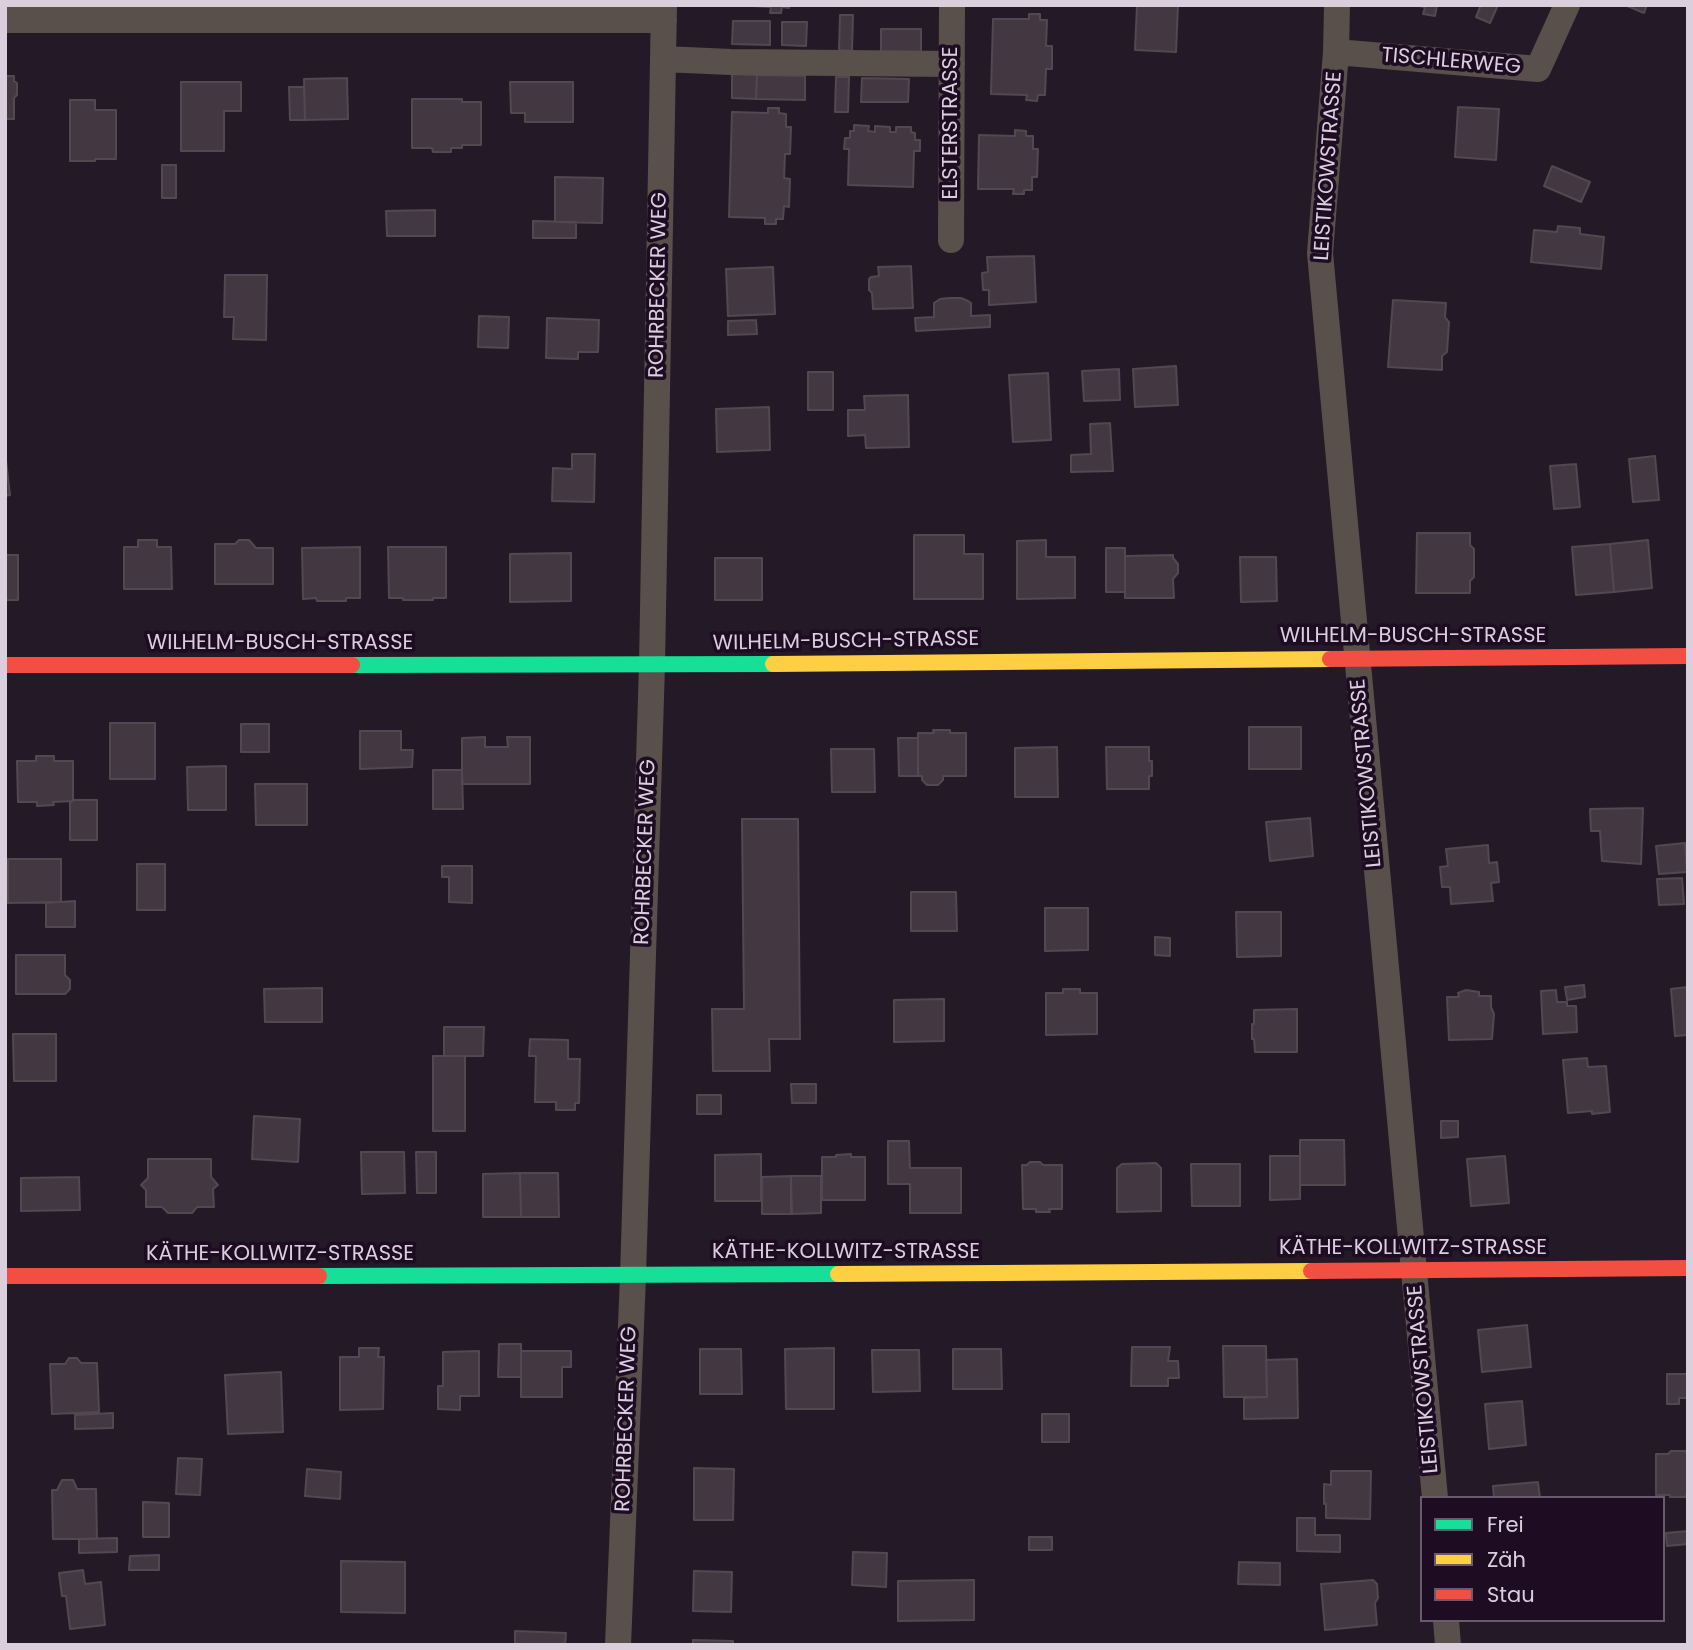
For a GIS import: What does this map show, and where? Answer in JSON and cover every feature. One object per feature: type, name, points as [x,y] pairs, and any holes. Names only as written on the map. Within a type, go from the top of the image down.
[{"type":"street","name":"ELSTERSTRASSE","points":[[951,240],[952,5]]},
{"type":"street","name":"LEISTIKOWSTRASSE","points":[[1337,5],[1336,52],[1320,253],[1435,1496]]},
{"type":"street","name":"TISCHLERWEG","points":[[1336,52],[1538,69],[1567,5]]},
{"type":"street","points":[[5,20],[664,12]]},
{"type":"street","name":"ROHRBECKER WEG","points":[[618,1645],[633,1276],[652,665],[664,12]]},
{"type":"street","points":[[663,59],[952,65]]},
{"type":"street","name":"WILHELM-BUSCH-STRASSE","points":[[5,665],[652,665],[1688,656]]},
{"type":"street","name":"KÄTHE-KOLLWITZ-STRASSE","points":[[5,1276],[633,1276],[1688,1268]]},
{"type":"street","points":[[1446,1622],[1448,1645]]},
{"type":"building","points":[[734,5],[789,5],[789,8],[782,7],[781,13],[770,13],[771,7]]},
{"type":"building","points":[[1137,5],[1178,5],[1176,52],[1135,50]]},
{"type":"building","points":[[1414,5],[1437,5],[1435,16],[1423,14],[1425,7]]},
{"type":"building","points":[[1481,5],[1498,5],[1490,23],[1476,17]]},
{"type":"building","points":[[1625,5],[1647,5],[1644,13]]},
{"type":"building","points":[[1029,14],[1040,14],[1040,20],[1047,20],[1046,46],[1052,46],[1052,69],[1046,69],[1045,95],[1038,95],[1037,101],[1026,100],[1027,95],[991,94],[993,19],[1029,19]]},
{"type":"building","points":[[840,15],[853,15],[852,51],[839,50]]},
{"type":"building","points":[[733,21],[770,21],[770,45],[732,44]]},
{"type":"building","points":[[782,22],[807,22],[806,46],[782,45]]},
{"type":"building","points":[[881,29],[921,29],[921,53],[881,52]]},
{"type":"building","points":[[732,74],[757,75],[756,99],[732,98]]},
{"type":"building","points":[[757,75],[805,76],[805,100],[756,99]]},
{"type":"building","points":[[5,76],[14,76],[17,83],[14,119],[5,119]]},
{"type":"building","points":[[836,77],[849,77],[848,112],[835,112]]},
{"type":"building","points":[[347,78],[348,119],[305,120],[304,79]]},
{"type":"building","points":[[862,78],[909,79],[908,102],[861,102]]},
{"type":"building","points":[[181,82],[241,82],[241,111],[224,111],[224,151],[181,151]]},
{"type":"building","points":[[510,82],[573,82],[573,122],[525,122],[525,113],[511,113]]},
{"type":"building","points":[[289,87],[304,87],[305,120],[290,120]]},
{"type":"building","points":[[412,99],[462,99],[462,102],[481,102],[481,145],[462,145],[462,148],[451,148],[451,152],[412,148]]},
{"type":"building","points":[[70,100],[95,100],[95,110],[116,110],[116,159],[70,161]]},
{"type":"building","points":[[1458,107],[1499,109],[1496,160],[1455,157]]},
{"type":"building","points":[[768,108],[779,108],[779,113],[786,114],[786,127],[791,127],[790,154],[785,154],[784,178],[790,179],[789,207],[784,206],[783,219],[776,219],[776,224],[765,224],[765,218],[729,217],[732,112],[768,113]]},
{"type":"building","points":[[854,125],[869,126],[868,131],[875,132],[875,126],[890,127],[890,132],[896,132],[896,127],[911,127],[915,140],[920,140],[920,151],[914,151],[913,187],[848,185],[849,149],[844,149],[845,138],[850,138]]},
{"type":"building","points":[[1015,130],[1026,131],[1026,136],[1033,136],[1033,149],[1038,149],[1037,177],[1032,177],[1032,190],[1024,190],[1024,194],[1013,194],[1014,189],[978,189],[979,135],[1015,136]]},
{"type":"building","points":[[162,165],[176,165],[176,198],[162,198]]},
{"type":"building","points":[[1552,166],[1590,182],[1581,202],[1544,186]]},
{"type":"building","points":[[555,177],[603,178],[602,223],[555,222]]},
{"type":"building","points":[[435,210],[435,236],[387,236],[386,211]]},
{"type":"building","points":[[533,221],[576,222],[576,238],[533,238]]},
{"type":"building","points":[[1558,226],[1580,228],[1580,234],[1604,237],[1601,269],[1531,262],[1534,230],[1557,232]]},
{"type":"building","points":[[1034,256],[1036,302],[989,305],[989,290],[983,290],[982,273],[988,272],[987,257]]},
{"type":"building","points":[[911,266],[913,308],[873,309],[869,279],[879,276],[878,267]]},
{"type":"building","points":[[773,267],[775,314],[728,316],[726,269]]},
{"type":"building","points":[[225,275],[267,275],[266,340],[233,339],[234,317],[224,317]]},
{"type":"building","points":[[961,298],[971,303],[971,316],[990,315],[990,327],[916,331],[915,318],[934,317],[934,303],[940,299]]},
{"type":"building","points":[[1393,300],[1446,303],[1445,317],[1449,322],[1447,352],[1442,356],[1442,370],[1388,367]]},
{"type":"building","points":[[479,316],[509,317],[508,348],[478,347]]},
{"type":"building","points":[[547,318],[599,320],[598,352],[578,352],[578,359],[546,358]]},
{"type":"building","points":[[756,320],[757,334],[728,335],[728,321]]},
{"type":"building","points":[[1176,366],[1178,405],[1135,407],[1133,369]]},
{"type":"building","points":[[1119,369],[1120,400],[1084,401],[1082,371]]},
{"type":"building","points":[[808,372],[833,372],[833,410],[808,410]]},
{"type":"building","points":[[1048,373],[1051,440],[1013,442],[1009,375]]},
{"type":"building","points":[[908,395],[909,447],[866,448],[865,435],[848,436],[848,410],[865,410],[864,396]]},
{"type":"building","points":[[769,407],[770,450],[717,452],[716,409]]},
{"type":"building","points":[[1110,423],[1113,471],[1071,472],[1071,455],[1091,454],[1090,424]]},
{"type":"building","points":[[5,452],[10,495],[5,496]]},
{"type":"building","points":[[572,454],[595,454],[594,502],[552,501],[553,468],[572,469]]},
{"type":"building","points":[[1655,456],[1659,500],[1633,502],[1629,459]]},
{"type":"building","points":[[1576,464],[1580,507],[1554,509],[1550,466]]},
{"type":"building","points":[[1417,533],[1470,533],[1470,545],[1474,549],[1474,577],[1470,581],[1470,593],[1416,593]]},
{"type":"building","points":[[914,535],[964,535],[964,554],[983,554],[983,599],[914,599]]},
{"type":"building","points":[[138,540],[157,540],[157,547],[171,547],[172,589],[124,589],[124,547],[138,547]]},
{"type":"building","points":[[239,540],[249,540],[256,548],[273,548],[273,584],[215,584],[215,544],[235,544]]},
{"type":"building","points":[[1046,540],[1046,557],[1075,557],[1075,598],[1017,599],[1017,541]]},
{"type":"building","points":[[1648,540],[1652,588],[1614,592],[1610,544]]},
{"type":"building","points":[[1610,544],[1614,592],[1576,595],[1572,547]]},
{"type":"building","points":[[360,547],[360,598],[346,598],[346,601],[303,599],[302,548]]},
{"type":"building","points":[[388,547],[446,547],[446,598],[389,598]]},
{"type":"building","points":[[1106,548],[1125,548],[1125,592],[1106,592]]},
{"type":"building","points":[[571,553],[571,601],[510,602],[510,554]]},
{"type":"building","points":[[5,555],[18,555],[18,600],[5,600]]},
{"type":"building","points":[[1173,555],[1178,564],[1178,573],[1173,579],[1174,598],[1125,598],[1125,556]]},
{"type":"building","points":[[1240,557],[1276,557],[1277,601],[1241,602]]},
{"type":"building","points":[[715,558],[762,558],[762,600],[715,600]]},
{"type":"building","points":[[110,723],[155,723],[155,779],[110,779]]},
{"type":"building","points":[[241,724],[269,724],[269,752],[241,752]]},
{"type":"building","points":[[1249,727],[1301,727],[1301,769],[1249,769]]},
{"type":"building","points":[[933,730],[966,733],[966,776],[943,776],[938,785],[927,785],[922,776],[918,776],[918,733],[934,733]]},
{"type":"building","points":[[360,731],[401,731],[401,750],[413,750],[412,767],[360,769]]},
{"type":"building","points":[[485,737],[485,747],[508,747],[507,737],[530,737],[530,784],[462,784],[462,738]]},
{"type":"building","points":[[898,738],[918,738],[918,776],[899,776]]},
{"type":"building","points":[[1057,747],[1058,797],[1015,797],[1015,748]]},
{"type":"building","points":[[1106,747],[1149,747],[1152,776],[1149,776],[1149,789],[1107,789]]},
{"type":"building","points":[[831,749],[874,749],[875,792],[832,792]]},
{"type":"building","points":[[36,756],[54,756],[54,761],[73,761],[73,801],[37,806],[37,802],[18,802],[17,761],[36,761]]},
{"type":"building","points":[[226,766],[226,810],[188,810],[187,767]]},
{"type":"building","points":[[433,770],[462,770],[463,809],[433,809]]},
{"type":"building","points":[[255,784],[307,784],[307,825],[256,825]]},
{"type":"building","points":[[97,800],[97,840],[70,840],[70,802]]},
{"type":"building","points":[[1643,808],[1641,864],[1602,861],[1600,831],[1591,831],[1590,809]]},
{"type":"building","points":[[1310,818],[1313,856],[1270,861],[1266,822]]},
{"type":"building","points":[[742,819],[798,819],[800,1039],[769,1039],[770,1071],[713,1071],[712,1009],[744,1009]]},
{"type":"building","points":[[1685,843],[1687,872],[1659,874],[1656,846]]},
{"type":"building","points":[[1488,845],[1489,863],[1497,862],[1499,882],[1491,883],[1493,901],[1451,904],[1450,887],[1442,887],[1440,867],[1448,866],[1446,849]]},
{"type":"building","points":[[8,859],[61,859],[61,902],[8,903]]},
{"type":"building","points":[[137,864],[165,864],[165,910],[137,910]]},
{"type":"building","points":[[442,866],[472,866],[472,903],[449,902],[449,877],[442,877]]},
{"type":"building","points":[[1682,878],[1684,904],[1659,905],[1657,879]]},
{"type":"building","points":[[911,892],[956,892],[957,931],[911,931]]},
{"type":"building","points":[[75,901],[75,927],[46,927],[46,903]]},
{"type":"building","points":[[1045,908],[1088,908],[1088,950],[1045,951]]},
{"type":"building","points":[[1236,912],[1281,912],[1281,956],[1237,957]]},
{"type":"building","points":[[1155,937],[1170,938],[1170,956],[1155,955]]},
{"type":"building","points":[[16,955],[65,955],[65,975],[70,980],[70,989],[65,994],[16,994]]},
{"type":"building","points":[[1584,985],[1585,997],[1567,1000],[1565,987]]},
{"type":"building","points":[[1688,987],[1688,1035],[1675,1036],[1671,989]]},
{"type":"building","points":[[322,988],[322,1022],[265,1022],[264,989]]},
{"type":"building","points":[[1063,989],[1097,993],[1097,1034],[1046,1035],[1046,993],[1063,993]]},
{"type":"building","points":[[1466,990],[1479,992],[1479,996],[1491,996],[1494,1014],[1492,1039],[1449,1040],[1447,997],[1459,997],[1458,993]]},
{"type":"building","points":[[1556,990],[1557,1002],[1576,1006],[1577,1032],[1543,1034],[1541,991]]},
{"type":"building","points":[[944,999],[944,1041],[894,1042],[894,1000]]},
{"type":"building","points":[[1297,1009],[1297,1052],[1255,1052],[1252,1039],[1254,1010]]},
{"type":"building","points":[[444,1027],[484,1027],[483,1056],[444,1056]]},
{"type":"building","points":[[13,1034],[56,1034],[56,1081],[14,1081]]},
{"type":"building","points":[[530,1039],[568,1040],[568,1059],[580,1059],[579,1103],[575,1103],[575,1110],[556,1110],[556,1102],[535,1102],[536,1056],[529,1056]]},
{"type":"building","points":[[433,1056],[465,1056],[465,1131],[433,1131]]},
{"type":"building","points":[[1587,1058],[1588,1067],[1606,1066],[1610,1112],[1568,1113],[1563,1060]]},
{"type":"building","points":[[791,1084],[816,1084],[816,1103],[792,1103]]},
{"type":"building","points":[[697,1095],[721,1095],[721,1114],[697,1114]]},
{"type":"building","points":[[254,1116],[300,1119],[298,1162],[252,1159]]},
{"type":"building","points":[[1441,1121],[1458,1121],[1458,1137],[1441,1138]]},
{"type":"building","points":[[1300,1140],[1344,1140],[1345,1185],[1300,1185]]},
{"type":"building","points":[[888,1141],[909,1141],[910,1168],[961,1168],[961,1213],[910,1213],[910,1184],[888,1184]]},
{"type":"building","points":[[361,1152],[404,1152],[405,1193],[362,1194]]},
{"type":"building","points":[[416,1152],[436,1152],[436,1193],[417,1193]]},
{"type":"building","points":[[761,1154],[761,1201],[715,1201],[715,1155]]},
{"type":"building","points":[[851,1154],[851,1157],[865,1157],[865,1200],[822,1200],[822,1157]]},
{"type":"building","points":[[1270,1156],[1300,1156],[1300,1199],[1270,1200]]},
{"type":"building","points":[[1505,1156],[1509,1203],[1471,1206],[1467,1159]]},
{"type":"building","points":[[148,1159],[211,1159],[211,1177],[218,1185],[213,1189],[214,1207],[197,1207],[192,1213],[168,1213],[162,1207],[146,1207],[146,1190],[141,1185],[148,1178]]},
{"type":"building","points":[[1030,1162],[1062,1165],[1062,1209],[1036,1212],[1036,1209],[1023,1209],[1022,1165]]},
{"type":"building","points":[[1156,1163],[1161,1168],[1161,1211],[1117,1212],[1117,1168],[1122,1164]]},
{"type":"building","points":[[1191,1164],[1240,1164],[1240,1206],[1192,1206]]},
{"type":"building","points":[[520,1173],[521,1217],[483,1217],[483,1174]]},
{"type":"building","points":[[520,1173],[558,1173],[559,1217],[521,1217]]},
{"type":"building","points":[[791,1176],[821,1176],[821,1213],[792,1214]]},
{"type":"building","points":[[791,1176],[791,1214],[762,1214],[762,1177]]},
{"type":"building","points":[[79,1177],[80,1210],[21,1211],[21,1178]]},
{"type":"building","points":[[1527,1325],[1531,1367],[1482,1372],[1478,1330]]},
{"type":"building","points":[[499,1344],[521,1344],[521,1377],[498,1377]]},
{"type":"building","points":[[1223,1346],[1266,1346],[1267,1397],[1224,1397]]},
{"type":"building","points":[[1132,1347],[1170,1347],[1168,1361],[1178,1361],[1179,1378],[1168,1378],[1168,1386],[1131,1386]]},
{"type":"building","points":[[359,1348],[379,1348],[378,1357],[384,1357],[383,1409],[340,1410],[340,1357],[359,1357]]},
{"type":"building","points":[[834,1348],[834,1409],[786,1409],[785,1349]]},
{"type":"building","points":[[700,1349],[741,1349],[742,1394],[700,1394]]},
{"type":"building","points":[[953,1349],[1001,1349],[1002,1389],[953,1389]]},
{"type":"building","points":[[872,1350],[919,1350],[920,1391],[873,1392]]},
{"type":"building","points":[[479,1351],[479,1396],[460,1396],[460,1410],[438,1409],[438,1386],[443,1386],[443,1352]]},
{"type":"building","points":[[521,1351],[571,1351],[571,1367],[562,1367],[562,1397],[521,1397]]},
{"type":"building","points":[[69,1358],[77,1358],[81,1363],[97,1363],[99,1412],[52,1414],[50,1364],[65,1364]]},
{"type":"building","points":[[1297,1359],[1298,1418],[1244,1419],[1244,1398],[1267,1397],[1266,1360]]},
{"type":"building","points":[[281,1372],[283,1432],[228,1434],[225,1375]]},
{"type":"building","points":[[1667,1374],[1688,1374],[1688,1398],[1679,1398],[1679,1404],[1667,1404]]},
{"type":"building","points":[[1522,1401],[1526,1445],[1489,1449],[1485,1404]]},
{"type":"building","points":[[113,1413],[113,1428],[75,1429],[75,1415]]},
{"type":"building","points":[[1042,1414],[1069,1414],[1069,1442],[1042,1442]]},
{"type":"building","points":[[1671,1451],[1685,1451],[1688,1454],[1686,1497],[1656,1495],[1656,1454],[1668,1454]]},
{"type":"building","points":[[178,1458],[202,1459],[200,1495],[176,1494]]},
{"type":"building","points":[[694,1468],[734,1469],[733,1520],[694,1520]]},
{"type":"building","points":[[307,1469],[341,1472],[340,1499],[305,1496]]},
{"type":"building","points":[[1331,1471],[1371,1471],[1370,1519],[1326,1518],[1324,1484],[1331,1485]]},
{"type":"building","points":[[62,1480],[73,1480],[77,1489],[96,1489],[97,1539],[53,1539],[52,1490],[57,1490]]},
{"type":"building","points":[[1538,1482],[1540,1496],[1494,1496],[1493,1486]]},
{"type":"building","points":[[143,1502],[169,1503],[169,1537],[143,1537]]},
{"type":"building","points":[[1297,1518],[1315,1518],[1315,1535],[1340,1535],[1340,1552],[1297,1551]]},
{"type":"building","points":[[1688,1531],[1688,1544],[1667,1546],[1666,1533]]},
{"type":"building","points":[[1029,1537],[1052,1537],[1052,1550],[1029,1550]]},
{"type":"building","points":[[117,1538],[117,1552],[79,1553],[79,1539]]},
{"type":"building","points":[[853,1552],[887,1553],[886,1587],[852,1585]]},
{"type":"building","points":[[159,1555],[159,1570],[129,1570],[130,1556]]},
{"type":"building","points":[[341,1561],[405,1562],[405,1613],[341,1612]]},
{"type":"building","points":[[1239,1562],[1280,1563],[1280,1585],[1238,1584]]},
{"type":"building","points":[[83,1570],[85,1584],[101,1582],[105,1625],[70,1629],[66,1596],[62,1596],[59,1573]]},
{"type":"building","points":[[694,1571],[732,1572],[731,1612],[693,1611]]},
{"type":"building","points":[[974,1580],[974,1620],[898,1621],[898,1581]]},
{"type":"building","points":[[1373,1580],[1377,1584],[1377,1625],[1325,1630],[1321,1584]]},
{"type":"building","points":[[515,1631],[566,1633],[565,1645],[515,1645]]},
{"type":"building","points":[[693,1640],[733,1641],[733,1645],[693,1645]]},
{"type":"traffic: fast","points":[[352,665],[773,664]]},
{"type":"traffic: fast","points":[[319,1276],[838,1274]]},
{"type":"traffic: slow","points":[[773,664],[1330,659]]},
{"type":"traffic: slow","points":[[838,1274],[1311,1271]]},
{"type":"traffic: jam","points":[[1330,659],[1688,656]]},
{"type":"traffic: jam","points":[[5,665],[352,665]]},
{"type":"traffic: jam","points":[[1311,1271],[1688,1268]]},
{"type":"traffic: jam","points":[[5,1276],[319,1276]]}]
